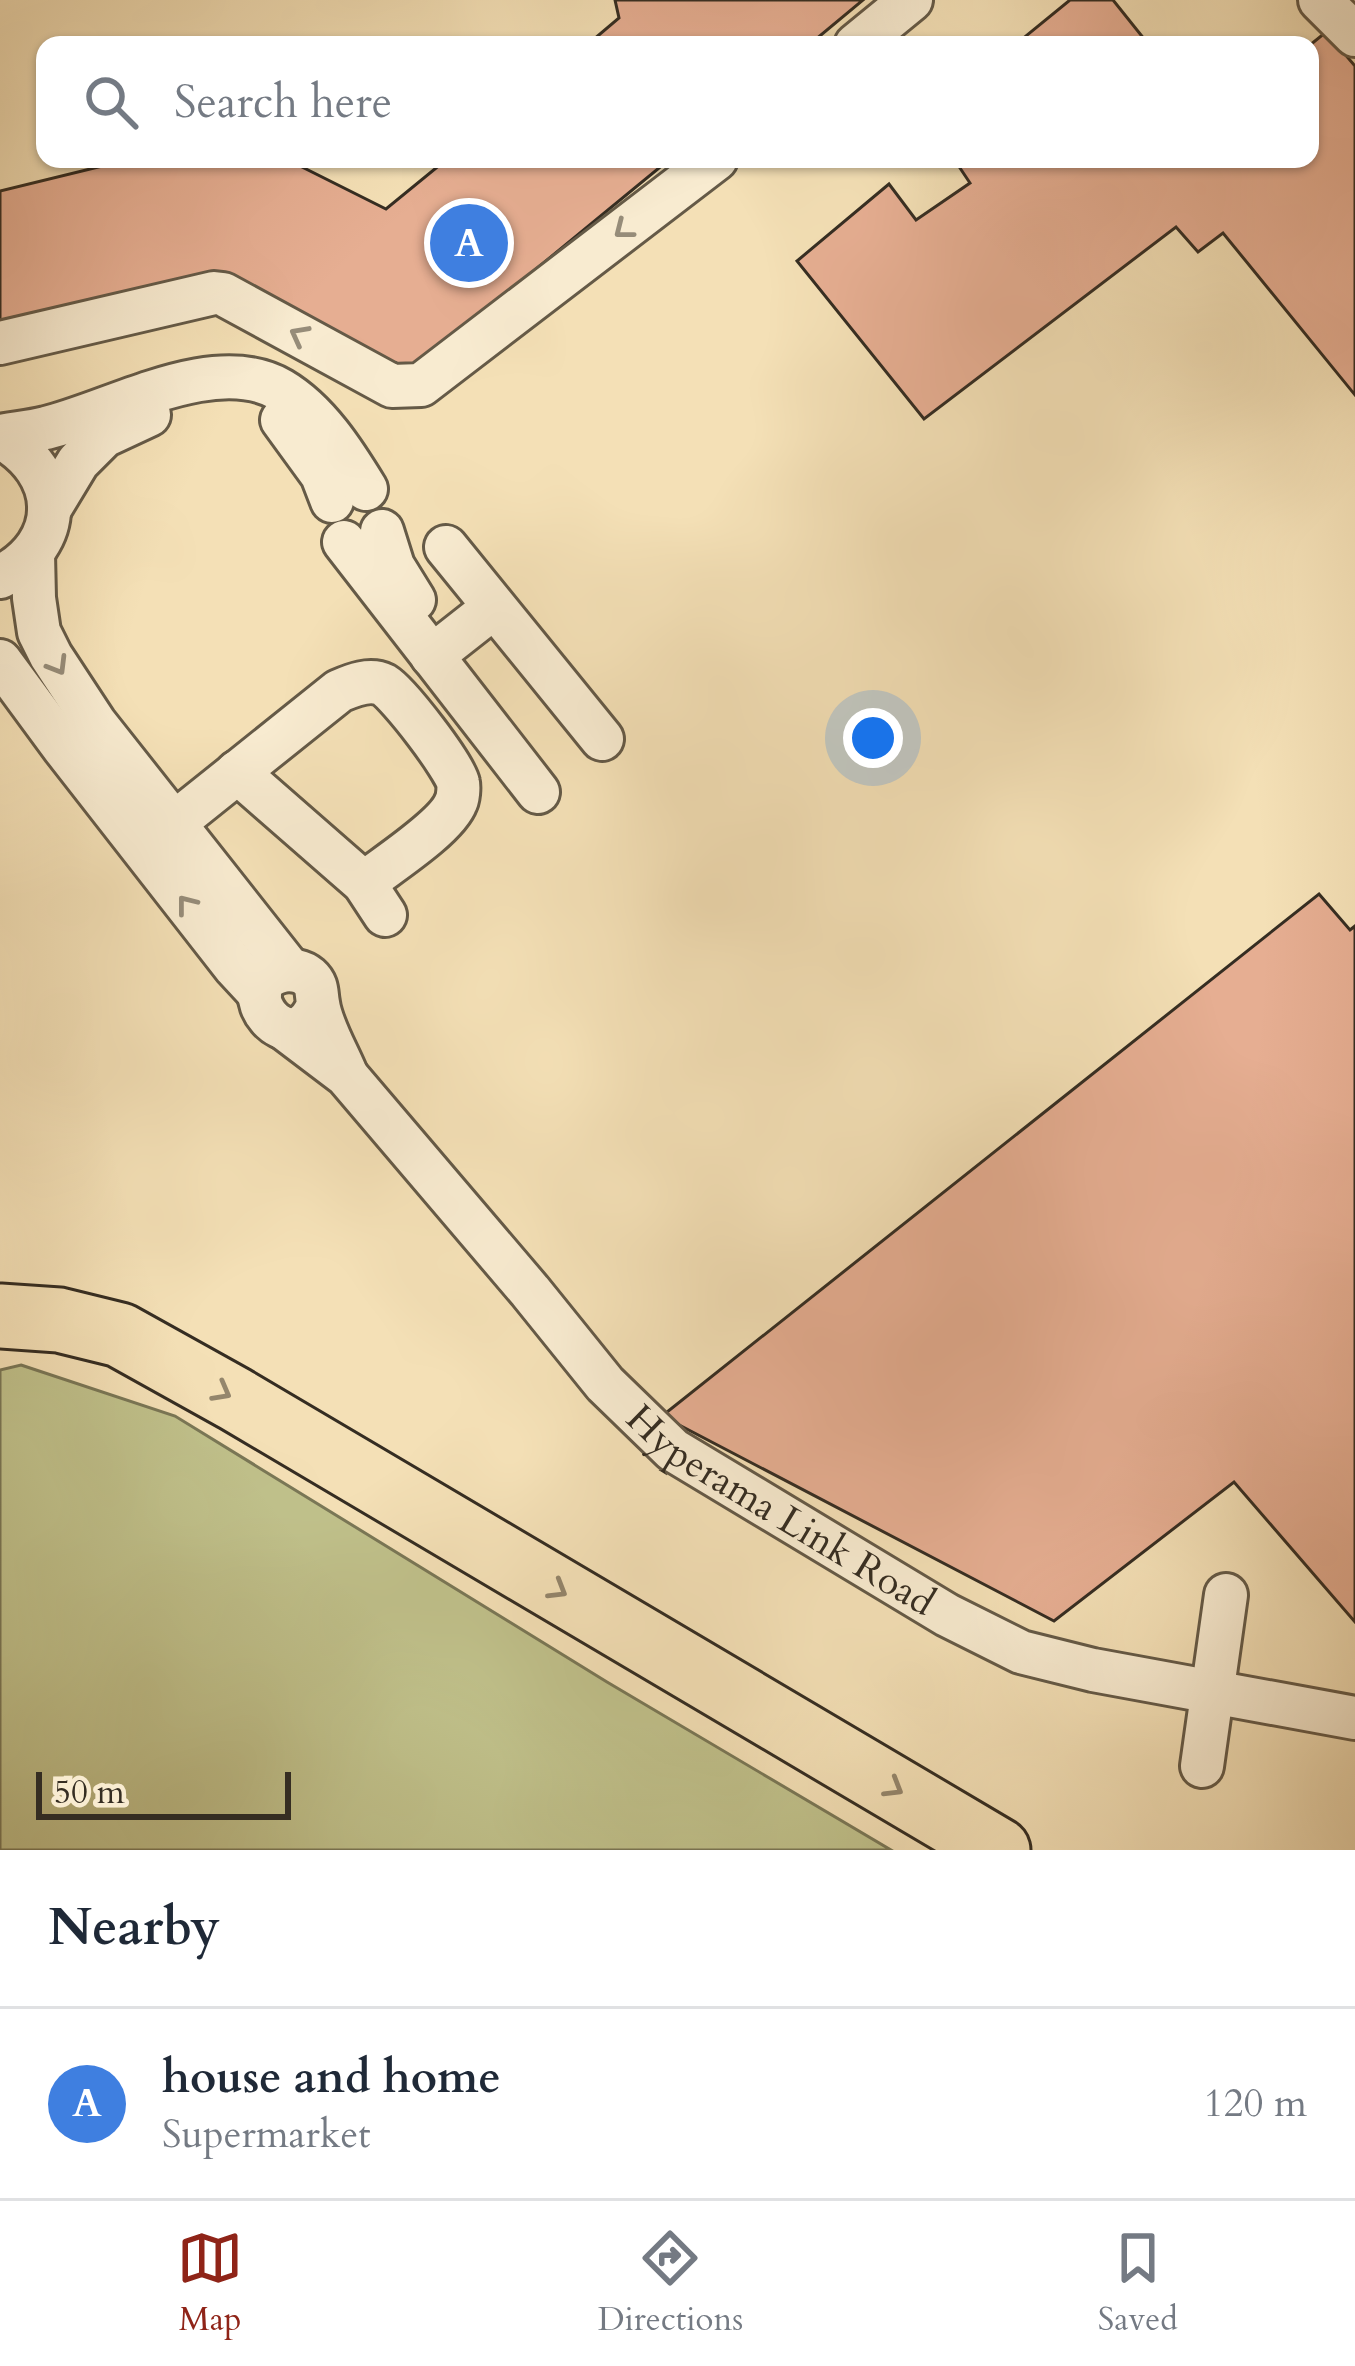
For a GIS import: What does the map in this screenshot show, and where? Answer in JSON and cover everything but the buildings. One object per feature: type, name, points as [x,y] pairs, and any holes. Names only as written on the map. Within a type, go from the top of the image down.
[{"type":"highway","points":[[0,1316],[59,1320],[120,1335],[998,1850]]},
{"type":"street","points":[[867,36],[911,0]]},
{"type":"street","points":[[1320,0],[1355,35]]},
{"type":"street","points":[[0,343],[214,292],[392,386],[422,386],[704,168]]},
{"type":"street","points":[[0,437],[49,428],[184,384],[222,376],[249,379],[278,388],[300,404],[342,451],[349,495]]},
{"type":"street","points":[[49,510],[78,462],[104,436],[191,397],[226,391],[247,393],[266,404],[322,476],[349,495]]},
{"type":"street","points":[[0,437],[36,464],[49,510],[45,533],[16,566]]},
{"type":"street","points":[[349,495],[329,510],[331,527],[363,536],[393,566],[441,650],[538,757],[548,784]]},
{"type":"street","points":[[446,547],[602,740]]},
{"type":"street","name":"Hyperama Link Road","points":[[16,566],[34,598],[39,632],[51,656],[94,723],[172,824],[288,999],[605,1384],[673,1450],[947,1615],[1021,1652],[1093,1670],[1355,1718]]},
{"type":"street","points":[[441,650],[494,608]]},
{"type":"street","name":"Hyperama Link Road","points":[[0,661],[236,967],[288,999]]},
{"type":"street","points":[[172,824],[237,772],[339,691],[360,682],[381,683],[399,698],[450,766],[458,783],[458,799],[447,819],[375,899],[237,772]]},
{"type":"street","points":[[1202,1766],[1226,1595]]},
{"type":"green space","points":[[21,1365],[175,1416],[891,1850],[0,1850],[0,1370]]},
{"type":"place","name":"house and home","points":[[469,243]]}]
